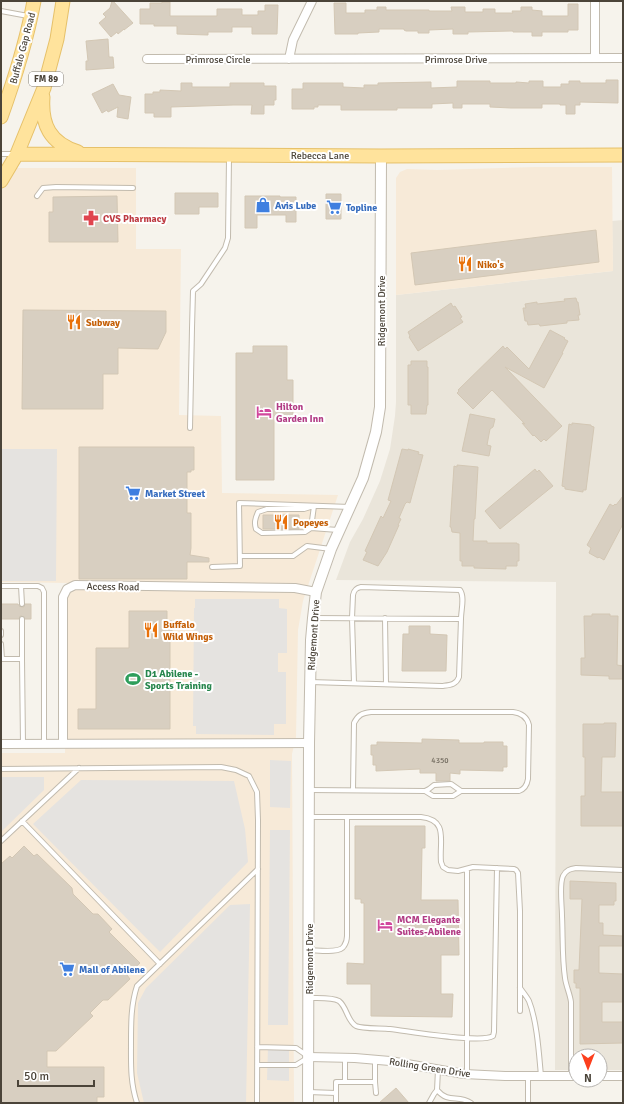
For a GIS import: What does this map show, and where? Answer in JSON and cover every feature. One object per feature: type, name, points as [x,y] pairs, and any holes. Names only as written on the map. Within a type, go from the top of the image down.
[{"type":"main road","name":"Buffalo Gap Road","points":[[1,117],[5,96],[31,17],[34,1]]},
{"type":"main road","name":"FM 89","points":[[1,181],[17,154],[44,88],[57,39],[63,1]]},
{"type":"main road","points":[[44,88],[42,107],[43,118],[52,136],[70,150],[86,154]]},
{"type":"main road","name":"Rebecca Lane","points":[[17,154],[381,156],[623,155]]},
{"type":"street","points":[[289,59],[293,40],[312,1]]},
{"type":"street","points":[[595,1],[595,58]]},
{"type":"street","name":"Primrose Drive","points":[[289,59],[623,58]]},
{"type":"street","name":"Primrose Circle","points":[[148,59],[289,59]]},
{"type":"street","name":"Ridgemont Drive","points":[[308,1103],[309,743],[311,640],[316,592],[339,530],[364,478],[376,432],[380,407],[381,156]]},
{"type":"street","name":"Access Road","points":[[63,744],[63,596],[67,589],[75,585],[295,588],[316,592]]},
{"type":"street","points":[[1,744],[309,743]]},
{"type":"street","name":"Rolling Green Drive","points":[[309,1057],[375,1059],[467,1074],[568,1076]]},
{"type":"street","points":[[608,1076],[623,1076]]},
{"type":"lane","points":[[1,11],[31,17]]},
{"type":"lane","points":[[1,154],[17,154]]},
{"type":"lane","points":[[190,428],[193,291],[201,284],[225,248],[228,238],[229,155]]},
{"type":"lane","points":[[37,196],[43,188],[133,188]]},
{"type":"lane","points":[[212,567],[240,566],[239,503],[350,507]]},
{"type":"lane","points":[[314,506],[304,510],[267,510],[258,512],[254,524],[256,530],[262,533],[305,532],[311,528],[339,530]]},
{"type":"lane","points":[[311,528],[314,506]]},
{"type":"lane","points":[[240,556],[293,556],[307,546],[331,549]]},
{"type":"lane","points":[[1,586],[38,586],[42,588],[44,592],[44,744]]},
{"type":"lane","points":[[21,586],[22,604]]},
{"type":"lane","points":[[310,682],[442,686],[453,684],[458,681],[460,677],[462,597],[460,590],[357,588],[353,595],[352,618],[354,683]]},
{"type":"lane","points":[[313,618],[461,618]]},
{"type":"lane","points":[[385,618],[386,684]]},
{"type":"lane","points":[[22,619],[23,744]]},
{"type":"lane","points":[[1,644],[1,659],[22,659]]},
{"type":"lane","points":[[309,790],[425,791],[429,790],[434,785],[451,784],[461,791],[519,791],[525,787],[528,779],[528,721],[522,715],[514,712],[364,712],[359,715],[354,723],[353,790]]},
{"type":"lane","points":[[1,769],[221,767],[236,770],[249,776],[257,792],[257,1103]]},
{"type":"lane","points":[[1,841],[79,768]]},
{"type":"lane","points":[[425,791],[433,796],[454,796],[461,791]]},
{"type":"lane","points":[[309,816],[420,817],[432,819],[437,823],[440,829],[441,855],[444,867],[448,870],[458,871],[473,867],[516,870],[518,873],[520,911],[520,1011]]},
{"type":"lane","points":[[309,950],[338,950],[345,945],[347,936],[347,817]]},
{"type":"lane","points":[[22,821],[160,964]]},
{"type":"lane","points":[[309,998],[333,999],[338,1001],[342,1004],[353,1024],[358,1027],[467,1038],[491,1038],[494,1032],[497,868]]},
{"type":"lane","points":[[572,1048],[571,997],[566,985],[563,965],[562,878],[566,871],[576,868],[623,870]]},
{"type":"lane","points":[[137,1103],[131,1073],[132,1013],[133,1001],[137,986],[258,869]]},
{"type":"lane","points":[[467,869],[467,1074]]},
{"type":"lane","points":[[520,987],[529,1000],[533,1014],[541,1076]]},
{"type":"lane","points":[[257,1048],[296,1048],[309,1057],[296,1065],[257,1065]]},
{"type":"lane","points":[[344,1058],[345,1082]]},
{"type":"lane","points":[[375,1059],[376,1093]]},
{"type":"lane","points":[[429,1103],[437,1090],[438,1069]]},
{"type":"lane","points":[[528,1076],[528,1103]]},
{"type":"lane","points":[[336,1103],[336,1082],[375,1082]]},
{"type":"lane","points":[[437,1090],[447,1098],[464,1099],[471,1103]]},
{"type":"lane","points":[[308,1092],[336,1093]]},
{"type":"shaded area","points":[[535,167],[612,167],[613,271],[396,295],[396,178],[400,172],[407,169],[437,170]]},
{"type":"shaded area","points":[[14,168],[136,168],[136,249],[181,249],[179,415],[221,416],[222,493],[338,495],[303,601],[298,630],[296,737],[292,754],[294,1103],[1,1103],[1,753],[65,753],[67,583],[1,582],[1,191]]},
{"type":"shaded area","points":[[623,220],[623,1070],[608,1070],[608,1048],[568,1048],[568,1070],[555,1070],[556,582],[336,580],[350,542],[363,519],[380,481],[390,449],[396,402],[396,295],[613,271],[612,221]]},
{"type":"shaded area","points":[[1,449],[57,449],[56,581],[1,581]]},
{"type":"shaded area","points":[[195,599],[279,599],[279,608],[287,609],[287,653],[278,653],[278,672],[286,672],[286,724],[274,724],[274,735],[196,734],[196,726],[193,726]]},
{"type":"shaded area","points":[[270,760],[291,761],[290,808],[270,807]]},
{"type":"shaded area","points":[[1,777],[44,777],[44,790],[1,832]]},
{"type":"shaded area","points":[[81,780],[234,781],[245,829],[248,862],[160,952],[33,824]]},
{"type":"shaded area","points":[[270,830],[290,830],[288,1025],[268,1025]]},
{"type":"shaded area","points":[[250,904],[246,1103],[144,1103],[137,1073],[138,1003],[146,988],[230,905]]},
{"type":"shaded area","points":[[268,1048],[289,1048],[289,1081],[267,1080]]},
{"type":"building","points":[[112,1],[133,23],[118,34],[117,32],[111,37],[99,23],[106,17],[103,14],[110,8]]},
{"type":"building","points":[[170,2],[170,16],[217,16],[217,9],[242,9],[242,15],[258,15],[258,11],[265,11],[265,5],[278,5],[277,34],[252,34],[252,27],[232,27],[232,32],[208,32],[208,35],[177,34],[177,26],[154,26],[154,24],[140,24],[140,9],[150,9],[150,3]]},
{"type":"building","points":[[334,3],[346,3],[346,13],[365,13],[365,10],[377,10],[377,7],[386,7],[386,10],[452,11],[451,7],[465,7],[465,12],[483,12],[483,9],[495,9],[495,13],[513,13],[512,11],[521,11],[521,7],[532,7],[532,10],[542,11],[542,16],[568,16],[568,4],[578,4],[578,30],[568,30],[568,32],[542,32],[542,36],[532,36],[532,32],[513,31],[468,32],[468,34],[453,34],[453,29],[429,30],[429,33],[418,33],[418,31],[406,31],[404,29],[379,29],[379,32],[335,34]]},
{"type":"building","points":[[108,39],[109,57],[113,57],[114,68],[86,70],[86,61],[88,61],[86,41]]},
{"type":"building","points":[[606,80],[618,80],[618,103],[580,102],[580,105],[575,105],[575,114],[566,114],[566,105],[560,104],[542,104],[542,108],[490,107],[490,104],[462,104],[462,108],[453,108],[453,103],[432,104],[432,108],[397,108],[397,110],[341,110],[341,105],[318,105],[318,107],[314,107],[314,109],[292,109],[292,89],[303,89],[303,83],[343,83],[343,87],[364,88],[364,85],[378,85],[378,83],[431,82],[431,88],[457,87],[457,81],[529,83],[529,81],[543,81],[543,87],[561,87],[561,84],[569,84],[569,81],[580,81],[580,83],[606,83]]},
{"type":"building","points":[[181,83],[192,83],[192,87],[230,87],[230,83],[264,83],[264,86],[276,86],[276,100],[274,100],[274,105],[264,105],[264,114],[251,114],[252,105],[171,107],[171,117],[154,117],[154,113],[145,113],[145,94],[153,94],[153,92],[160,92],[160,90],[181,91]]},
{"type":"building","points":[[113,84],[119,95],[131,97],[128,119],[117,117],[118,107],[102,113],[92,94]]},
{"type":"building","points":[[175,193],[218,193],[218,207],[199,207],[199,214],[175,214]]},
{"type":"building","name":"Topline","points":[[326,194],[341,194],[341,219],[326,219]]},
{"type":"building","name":"CVS Pharmacy","points":[[117,196],[118,242],[49,242],[49,212],[53,212],[53,197]]},
{"type":"building","name":"Avis Lube","points":[[245,196],[296,197],[296,222],[286,222],[286,215],[257,215],[257,228],[245,228]]},
{"type":"building","points":[[596,230],[599,262],[415,285],[411,253]]},
{"type":"building","points":[[576,298],[580,315],[578,315],[579,320],[540,326],[539,324],[528,325],[527,321],[525,321],[523,308],[526,308],[525,304],[565,301],[564,299]]},
{"type":"building","points":[[451,303],[453,307],[455,306],[462,317],[460,318],[463,322],[418,351],[409,337],[408,332]]},
{"type":"building","points":[[23,310],[166,311],[166,332],[158,349],[118,348],[118,374],[103,374],[103,409],[22,409]]},
{"type":"building","points":[[550,330],[568,341],[544,388],[505,367],[562,426],[546,441],[544,439],[541,442],[534,435],[533,436],[522,423],[525,424],[492,390],[473,409],[457,393],[459,391],[458,390],[503,346],[505,349],[507,347],[529,369]]},
{"type":"building","name":"Hilton Garden Inn","points":[[253,346],[287,346],[287,380],[293,380],[293,420],[274,420],[274,480],[236,480],[236,353],[253,353]]},
{"type":"building","points":[[411,361],[427,361],[428,405],[426,414],[411,414],[411,405],[408,405],[408,365],[411,365]]},
{"type":"building","points":[[470,414],[495,419],[493,427],[490,429],[487,445],[491,446],[489,456],[462,451]]},
{"type":"building","points":[[572,423],[591,425],[594,427],[586,490],[583,490],[583,492],[565,489],[565,487],[562,486],[569,424],[572,425]]},
{"type":"building","name":"Market Street","points":[[79,447],[194,447],[194,470],[187,472],[187,513],[191,513],[190,555],[209,558],[209,562],[187,562],[187,579],[79,579]]},
{"type":"building","points":[[402,449],[419,452],[418,454],[423,455],[410,503],[407,502],[405,504],[399,518],[401,519],[399,525],[387,552],[378,566],[363,560],[367,552],[365,551],[381,516],[383,518],[391,501],[388,500]]},
{"type":"building","points":[[457,465],[478,467],[473,541],[519,544],[519,561],[517,561],[517,566],[506,566],[506,569],[462,566],[462,561],[460,561],[460,533],[452,532],[450,527],[454,466],[457,467]]},
{"type":"building","points":[[535,469],[537,472],[539,470],[553,486],[500,529],[485,511]]},
{"type":"building","points":[[623,496],[623,524],[604,560],[599,557],[598,558],[589,553],[591,548],[587,545],[610,504],[613,506],[615,504],[616,505]]},
{"type":"building","name":"Popeyes","points":[[263,515],[299,515],[299,529],[263,529]]},
{"type":"building","points":[[1,604],[18,604],[19,606],[24,607],[25,604],[31,604],[31,619],[25,619],[20,616],[19,619],[1,619]]},
{"type":"building","name":"D1 Abilene - Sports Training","points":[[129,611],[167,611],[167,621],[172,621],[172,639],[170,639],[170,729],[78,729],[78,709],[96,709],[96,648],[129,648]]},
{"type":"building","points":[[592,614],[610,614],[610,616],[618,616],[617,665],[623,666],[623,679],[609,679],[609,676],[581,675],[581,658],[585,658],[584,616],[592,616]]},
{"type":"building","points":[[409,626],[430,626],[430,634],[447,635],[446,671],[402,671],[403,634],[409,634]]},
{"type":"building","points":[[616,723],[615,757],[602,757],[601,792],[623,792],[623,826],[581,826],[581,796],[585,796],[583,724]]},
{"type":"building","points":[[422,739],[459,740],[459,743],[503,742],[503,746],[507,746],[507,767],[503,767],[503,771],[460,770],[460,774],[450,773],[450,781],[436,781],[436,773],[420,773],[420,769],[376,771],[376,765],[373,765],[373,755],[371,755],[371,745],[377,745],[377,742],[422,743]]},
{"type":"building","name":"MCM Elegante Suites-Abilene","points":[[355,826],[425,826],[425,848],[422,848],[421,900],[458,900],[459,955],[441,955],[441,994],[453,994],[452,1017],[371,1016],[371,984],[347,984],[347,963],[364,964],[364,903],[361,903],[361,899],[355,899]]},
{"type":"building","name":"Mall of Abilene","points":[[24,846],[34,856],[37,854],[72,888],[73,894],[93,914],[98,914],[112,929],[109,932],[140,963],[127,975],[130,979],[108,1000],[103,1000],[90,1013],[93,1016],[56,1051],[47,1051],[47,1067],[104,1067],[104,1097],[97,1097],[97,1103],[1,1103],[1,864],[10,856],[12,858]]},
{"type":"building","points":[[570,881],[616,883],[616,901],[614,901],[614,905],[599,905],[599,923],[603,923],[603,935],[623,936],[623,946],[599,946],[599,973],[623,974],[623,1002],[602,1002],[602,1022],[623,1022],[623,1043],[580,1044],[580,988],[576,988],[576,983],[574,983],[574,970],[579,970],[582,899],[570,899]]},
{"type":"building","points":[[396,1088],[409,1103],[379,1103]]},
{"type":"place","name":"Avis Lube","points":[[263,205]]},
{"type":"place","name":"Topline","points":[[334,207]]},
{"type":"place","name":"CVS Pharmacy","points":[[91,218]]},
{"type":"place","name":"Niko's","points":[[465,264]]},
{"type":"place","name":"Subway","points":[[74,322]]},
{"type":"place","name":"Hilton Garden Inn","points":[[264,412]]},
{"type":"place","name":"Market Street","points":[[133,493]]},
{"type":"place","name":"Popeyes","points":[[281,522]]},
{"type":"place","name":"Buffalo Wild Wings","points":[[151,630]]},
{"type":"place","name":"D1 Abilene - Sports Training","points":[[133,679]]},
{"type":"place","name":"MCM Elegante Suites-Abilene","points":[[385,925]]},
{"type":"place","name":"Mall of Abilene","points":[[67,969]]}]
